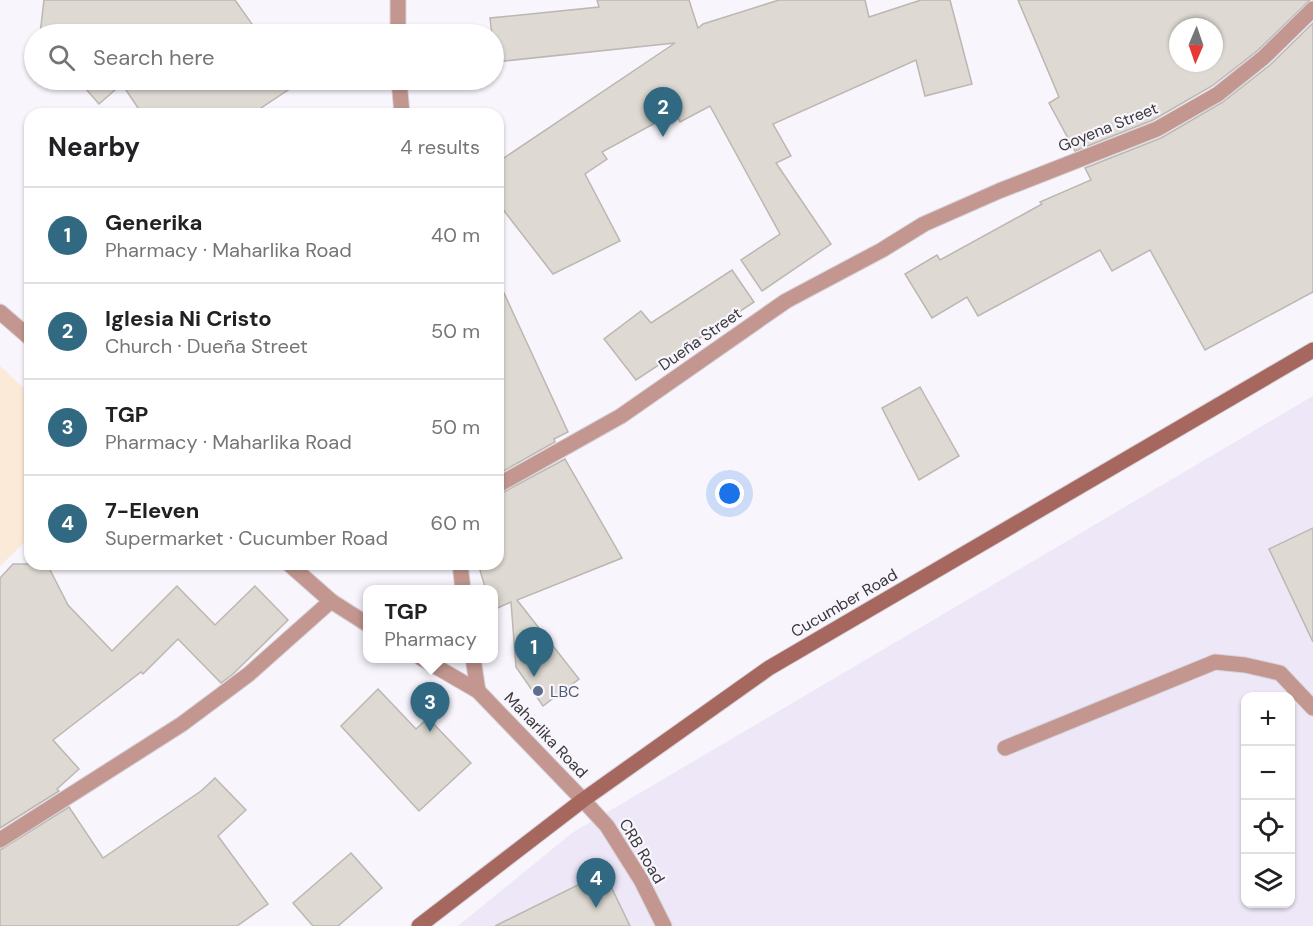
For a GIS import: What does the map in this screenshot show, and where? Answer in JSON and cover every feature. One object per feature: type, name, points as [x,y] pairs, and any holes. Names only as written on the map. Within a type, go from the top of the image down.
[{"type":"main road","name":"Cucumber Road","points":[[419,926],[583,800],[769,668],[1313,350]]},
{"type":"street","points":[[398,0],[398,24]]},
{"type":"street","name":"Goyena Street","points":[[924,224],[999,191],[1157,129],[1218,94],[1263,58],[1313,9]]},
{"type":"street","points":[[400,90],[401,108]]},
{"type":"street","name":"Dueña Street","points":[[504,482],[621,416],[786,301],[882,250],[924,224]]},
{"type":"street","points":[[0,312],[24,333]]},
{"type":"street","points":[[296,570],[331,601],[363,621]]},
{"type":"street","points":[[461,570],[462,585]]},
{"type":"street","points":[[0,840],[182,724],[249,675],[331,601]]},
{"type":"street","points":[[1005,748],[1215,662],[1245,665],[1280,673],[1313,708]]},
{"type":"street","name":"Maharlika Road","points":[[430,663],[478,690],[583,800]]},
{"type":"street","points":[[474,663],[478,690]]},
{"type":"street","name":"CRB Road","points":[[583,800],[607,826],[640,880],[664,926]]},
{"type":"shaded area","points":[[0,366],[24,388],[24,543],[0,566]]},
{"type":"shaded area","points":[[1313,396],[1313,926],[458,926],[572,833]]},
{"type":"building","points":[[44,0],[235,0],[252,24],[41,24]]},
{"type":"building","points":[[597,0],[689,0],[698,28],[703,24],[779,0],[865,0],[869,17],[921,0],[950,0],[972,84],[925,96],[916,60],[773,124],[791,156],[776,163],[831,244],[762,291],[741,260],[780,234],[710,106],[680,122],[675,112],[602,152],[607,159],[585,174],[620,241],[553,274],[504,211],[504,158],[675,43],[504,61],[504,24],[491,24],[490,18],[599,7]]},
{"type":"building","points":[[1018,0],[1310,0],[1257,51],[1212,86],[1153,120],[1075,151],[1049,103],[1059,97]]},
{"type":"building","points":[[1313,23],[1313,292],[1205,350],[1150,250],[1112,271],[1100,250],[978,316],[967,297],[932,318],[905,274],[937,255],[940,260],[1042,204],[1040,202],[1091,180],[1085,168],[1161,138],[1223,102],[1270,65]]},
{"type":"building","points":[[87,90],[115,90],[99,104]]},
{"type":"building","points":[[126,90],[288,90],[261,108],[138,108]]},
{"type":"building","points":[[732,270],[754,302],[636,380],[604,339],[641,311],[651,323]]},
{"type":"building","points":[[504,293],[568,432],[554,439],[555,442],[504,471]]},
{"type":"building","points":[[920,387],[959,456],[919,480],[882,408]]},
{"type":"building","points":[[565,459],[622,558],[517,600],[579,679],[543,706],[516,667],[511,602],[498,608],[498,585],[484,585],[480,570],[504,570],[504,492]]},
{"type":"building","points":[[1313,528],[1313,642],[1269,549]]},
{"type":"building","points":[[13,564],[24,564],[24,570],[50,570],[68,605],[112,651],[177,586],[215,625],[255,586],[288,620],[221,683],[178,639],[143,674],[141,672],[53,740],[79,769],[57,789],[59,791],[0,828],[0,578]]},
{"type":"building","points":[[378,689],[416,729],[428,718],[471,763],[419,811],[341,726]]},
{"type":"building","points":[[215,778],[246,810],[218,836],[268,904],[237,926],[0,926],[0,850],[69,807],[103,858],[201,791]]},
{"type":"building","points":[[351,853],[382,888],[338,926],[313,926],[293,903]]},
{"type":"building","points":[[604,872],[630,926],[495,926]]},
{"type":"place","name":"Iglesia Ni Cristo","points":[[663,137]]},
{"type":"place","name":"Generika","points":[[534,677]]},
{"type":"place","name":"LBC","points":[[538,691]]},
{"type":"place","name":"TGP","points":[[430,732]]},
{"type":"place","name":"7-Eleven","points":[[596,908]]}]
